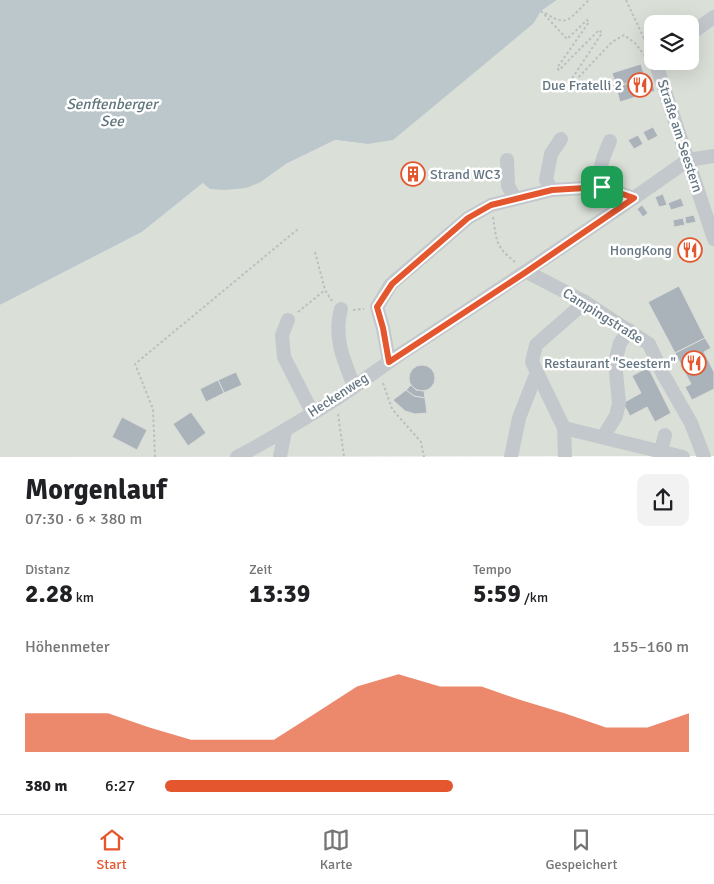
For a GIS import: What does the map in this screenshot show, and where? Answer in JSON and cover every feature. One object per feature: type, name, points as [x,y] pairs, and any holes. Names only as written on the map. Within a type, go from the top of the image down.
[{"type":"street","points":[[699,28],[714,17]]},
{"type":"street","name":"Straße am Seestern","points":[[654,70],[688,160],[714,239]]},
{"type":"street","points":[[552,190],[546,180],[551,154],[561,139]]},
{"type":"street","points":[[602,187],[600,165],[610,141]]},
{"type":"street","name":"Heckenweg","points":[[238,456],[285,431],[312,412],[336,399],[383,365],[526,272],[688,160],[714,156]]},
{"type":"street","points":[[507,160],[508,186],[515,198]]},
{"type":"street","points":[[383,365],[383,328],[377,307],[392,284],[468,218],[491,205],[552,190],[602,187],[634,198]]},
{"type":"street","name":"Campingstraße","points":[[526,272],[585,302],[648,344],[691,423],[704,456]]},
{"type":"street","points":[[565,456],[564,428],[532,362],[536,345],[585,302]]},
{"type":"street","points":[[341,309],[337,335],[342,357],[354,386]]},
{"type":"street","points":[[288,320],[282,335],[284,357],[312,412]]},
{"type":"street","points":[[604,437],[616,416],[619,404],[615,362],[620,343],[629,330]]},
{"type":"street","points":[[512,456],[519,418],[537,372]]},
{"type":"street","points":[[564,428],[656,452],[683,456]]},
{"type":"street","points":[[280,456],[285,431]]},
{"type":"street","points":[[656,452],[665,435]]},
{"type":"path","points":[[588,0],[566,21],[560,22],[540,11],[567,39],[587,20],[589,22],[557,68],[559,70],[599,30],[602,33],[571,80],[574,82],[612,42],[624,35],[644,53]]},
{"type":"path","points":[[626,0],[644,38]]},
{"type":"path","points":[[491,205],[497,242],[501,250],[526,272]]},
{"type":"path","points":[[155,456],[153,408],[135,364],[298,229]]},
{"type":"path","points":[[288,320],[325,290],[315,252]]},
{"type":"path","points":[[383,365],[392,408],[421,442],[424,456]]},
{"type":"path","points":[[336,399],[344,456]]},
{"type":"shaded area","points":[[557,0],[714,0],[714,456],[0,457],[0,305],[142,232],[203,183],[261,182],[286,164],[335,140],[367,144],[534,23],[541,11]]},
{"type":"water","name":"Senftenberger See","points":[[0,0],[557,0],[541,11],[534,23],[393,140],[367,144],[335,140],[286,164],[261,182],[246,188],[210,189],[203,183],[142,232],[0,305]]},
{"type":"building","points":[[641,64],[645,78],[617,87],[612,73]]},
{"type":"building","points":[[650,76],[655,91],[620,102],[616,87]]},
{"type":"building","points":[[653,127],[658,136],[648,141],[643,132]]},
{"type":"building","points":[[638,135],[643,144],[634,149],[628,140]]},
{"type":"building","name":"Strand WC3","points":[[416,166],[421,174],[410,181],[405,173]]},
{"type":"building","points":[[663,194],[667,205],[659,207],[655,197]]},
{"type":"building","points":[[681,198],[684,206],[671,210],[668,203]]},
{"type":"building","points":[[642,205],[648,213],[643,217],[637,209]]},
{"type":"building","points":[[694,215],[696,222],[686,224],[685,217]]},
{"type":"building","points":[[683,218],[685,225],[674,227],[673,220]]},
{"type":"building","points":[[679,286],[705,338],[675,353],[648,302]]},
{"type":"building","name":"Restaurant \"Seestern\"","points":[[705,338],[711,348],[704,352],[714,372],[714,389],[692,400],[685,387],[691,384],[675,353]]},
{"type":"building","points":[[422,365],[431,369],[435,378],[431,387],[422,391],[413,387],[409,378],[413,369]]},
{"type":"building","points":[[648,367],[671,413],[655,422],[647,407],[630,416],[623,403],[641,393],[632,376]]},
{"type":"building","points":[[236,372],[242,385],[224,393],[218,380]]},
{"type":"building","points":[[218,380],[224,393],[206,402],[200,389]]},
{"type":"building","points":[[411,385],[416,390],[424,391],[425,398],[414,396],[406,390]]},
{"type":"building","points":[[406,390],[414,396],[425,398],[427,413],[415,414],[405,411],[393,400]]},
{"type":"building","points":[[191,412],[206,433],[188,446],[173,424]]},
{"type":"building","points":[[122,417],[147,430],[137,450],[112,437]]},
{"type":"place","name":"Due Fratelli 2","points":[[640,85]]},
{"type":"place","name":"Strand WC3","points":[[413,174]]},
{"type":"place","name":"HongKong","points":[[690,250]]},
{"type":"place","name":"Restaurant \"Seestern\"","points":[[694,363]]},
{"type":"route","points":[[602,187],[634,198],[389,362],[377,307],[392,284],[468,218],[491,205],[515,198],[552,190],[602,187]]}]
